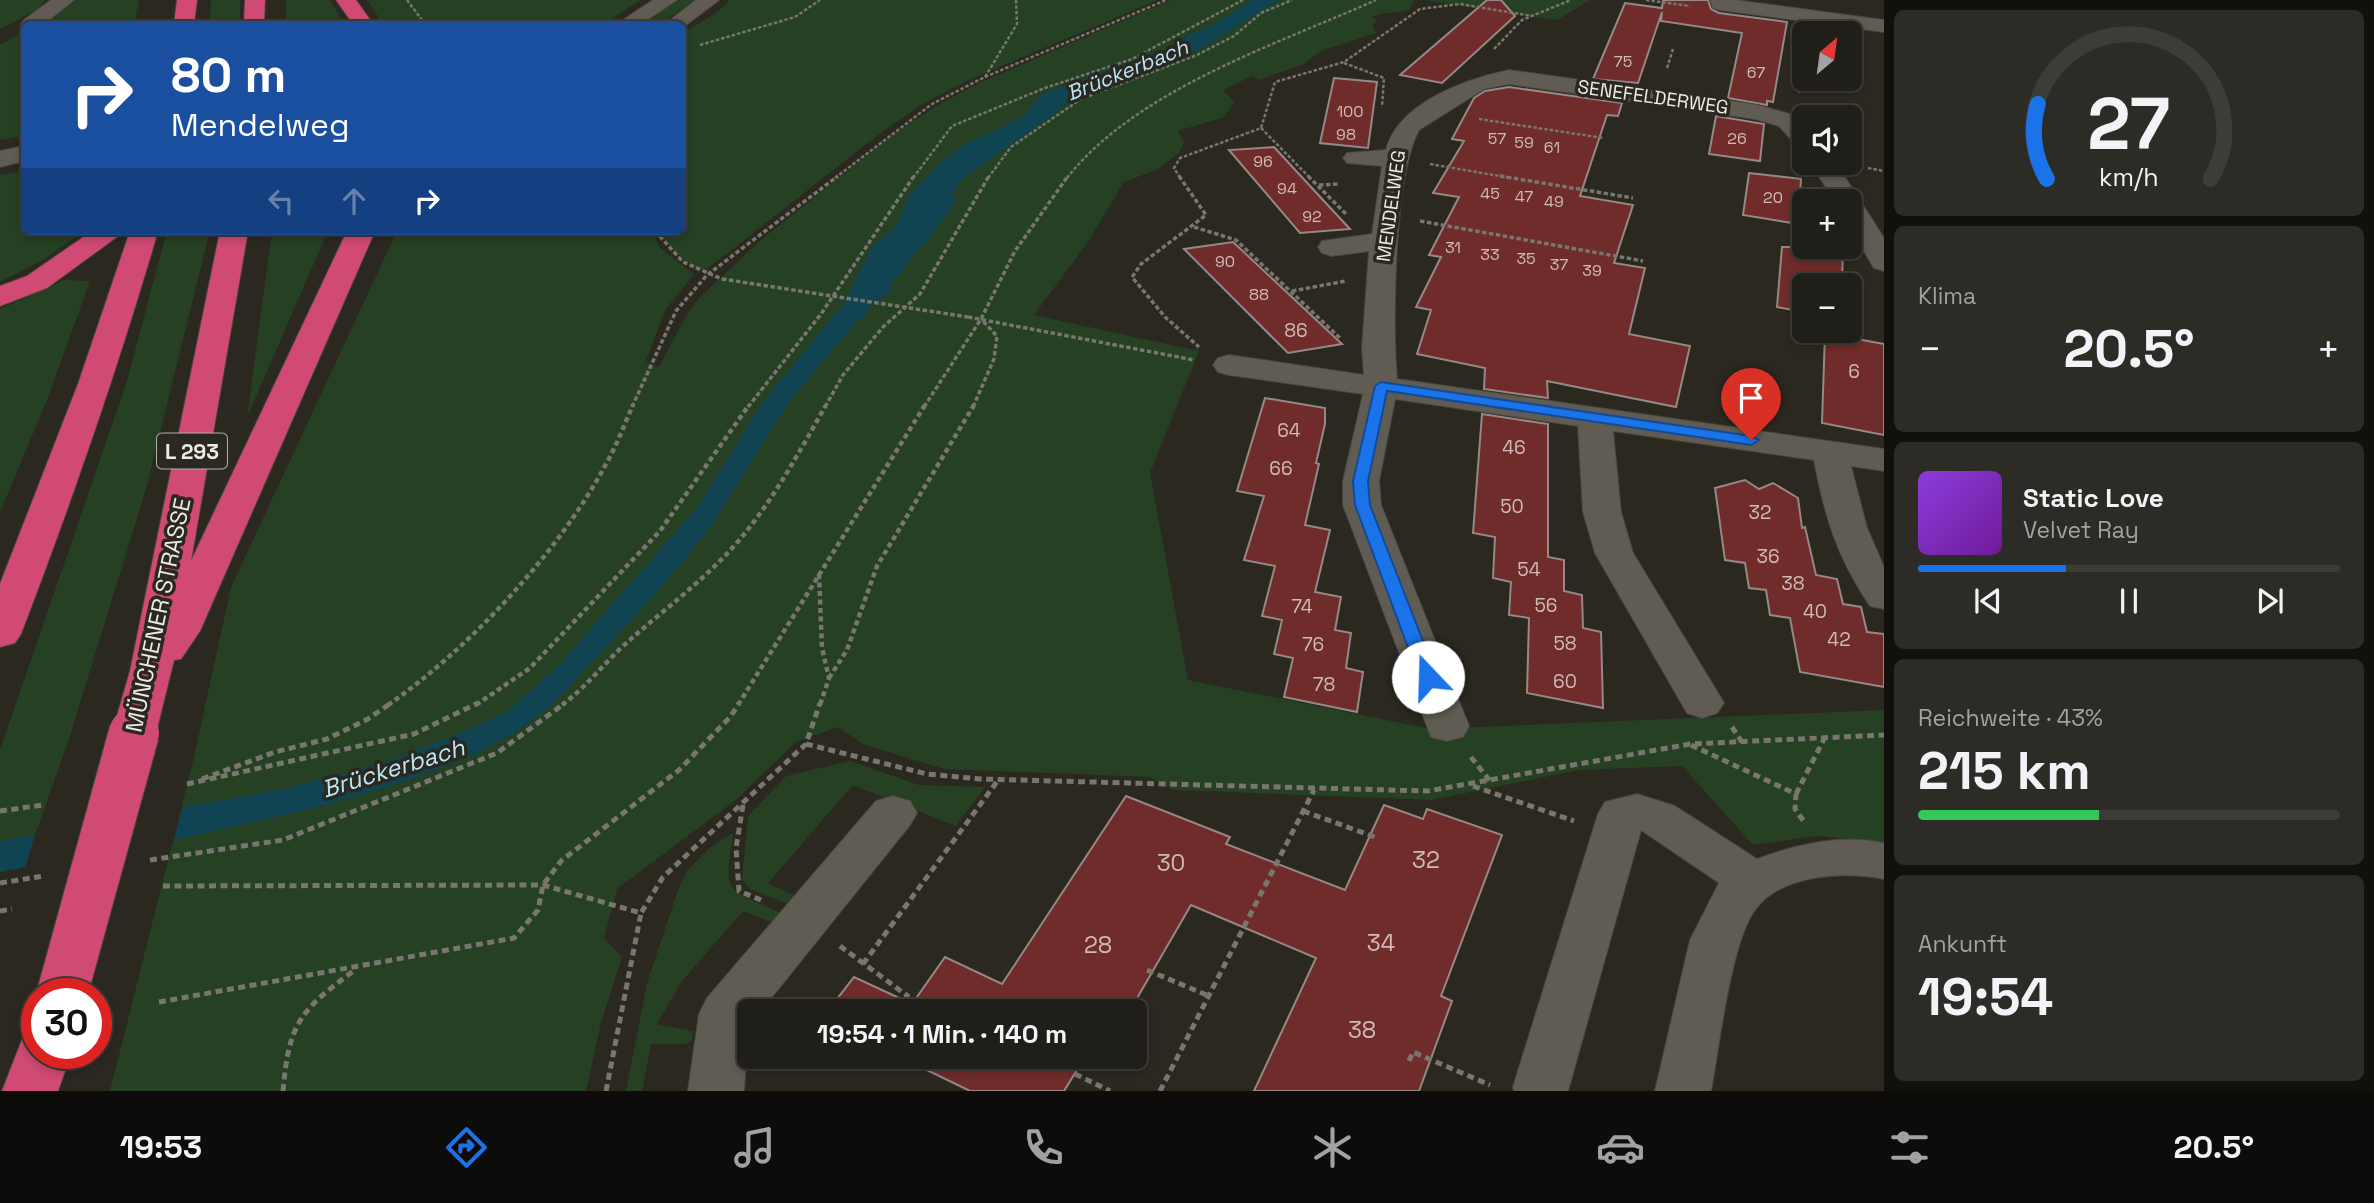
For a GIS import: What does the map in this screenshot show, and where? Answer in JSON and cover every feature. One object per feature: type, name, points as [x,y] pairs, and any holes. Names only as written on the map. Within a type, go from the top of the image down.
[{"type":"highway","points":[[184,21],[187,0]]},
{"type":"highway","points":[[254,21],[255,0]]},
{"type":"highway","points":[[346,0],[361,21]]},
{"type":"highway","points":[[0,298],[37,282],[105,235]]},
{"type":"highway","points":[[0,634],[81,424],[143,235]]},
{"type":"highway","name":"MÜNCHENER STRASSE","points":[[66,978],[151,671],[233,235]]},
{"type":"highway","points":[[151,671],[179,631],[359,235]]},
{"type":"highway","points":[[30,1091],[38,1069]]},
{"type":"street","points":[[32,21],[64,0]]},
{"type":"street","points":[[632,21],[667,0]]},
{"type":"street","points":[[679,21],[709,0]]},
{"type":"street","points":[[1720,2],[1884,26]]},
{"type":"street","name":"MENDELWEG","points":[[1447,726],[1362,505],[1361,481],[1381,386],[1379,309],[1386,229],[1375,158],[1429,112],[1477,83],[1492,79]]},
{"type":"street","name":"SENEFELDERWEG","points":[[1492,79],[1528,79],[1758,112],[1788,121],[1792,126]]},
{"type":"street","points":[[0,159],[21,155]]},
{"type":"street","points":[[1862,225],[1884,262]]},
{"type":"street","points":[[1332,247],[1386,229]]},
{"type":"street","points":[[1224,364],[1884,460]]},
{"type":"street","points":[[1595,418],[1605,531],[1614,553],[1702,704]]},
{"type":"street","points":[[1830,452],[1850,542],[1863,570],[1884,597]]},
{"type":"street","points":[[1517,1087],[1616,836],[1622,814],[1637,811],[1658,818],[1755,882]]},
{"type":"street","points":[[716,1091],[726,1014],[893,813]]},
{"type":"street","points":[[1683,1091],[1717,937],[1735,898],[1755,882],[1792,866],[1831,858],[1884,861]]},
{"type":"path","points":[[407,0],[423,21]]},
{"type":"path","points":[[704,44],[795,18],[820,0]]},
{"type":"path","points":[[985,77],[1017,24],[1016,0]]},
{"type":"path","points":[[1166,0],[985,77],[932,104],[890,133],[707,275],[676,311],[607,463],[577,512],[493,615],[450,656],[368,719],[327,738],[275,752],[187,784],[414,734],[474,706],[530,668],[660,531],[763,386],[821,314],[845,274],[929,154],[952,127],[1045,88],[1132,59],[1243,0]]},
{"type":"path","points":[[148,860],[283,840],[454,773],[497,753],[578,694],[630,639],[664,612],[748,530],[785,476],[843,375],[883,327],[920,294],[985,181],[1011,147],[1081,99],[1197,55],[1234,36],[1261,13],[1292,0]]},
{"type":"path","points":[[159,1002],[514,938],[538,910],[543,885],[561,860],[679,769],[731,716],[883,470],[981,319],[1015,251],[1041,210],[1083,157],[1120,124],[1181,87],[1377,0]]},
{"type":"path","points":[[1522,20],[1571,0]]},
{"type":"path","points":[[1646,0],[1692,6],[1720,2]]},
{"type":"path","points":[[1261,128],[1272,85],[1300,73],[1344,62],[1420,9],[1460,4],[1532,16]]},
{"type":"path","points":[[1344,62],[1384,78],[1375,158],[1633,198]]},
{"type":"path","points":[[1798,98],[1799,91]]},
{"type":"path","points":[[1429,112],[1603,138]]},
{"type":"path","points":[[1224,364],[1166,317],[1132,277],[1141,264],[1204,218],[1205,210],[1174,168],[1176,163],[1192,152],[1261,128]]},
{"type":"path","points":[[1261,128],[1331,197],[1357,233],[1386,229],[1643,261]]},
{"type":"path","points":[[1295,162],[1302,161]]},
{"type":"path","points":[[1193,227],[1236,240],[1350,347],[1378,348]]},
{"type":"path","points":[[657,235],[666,249],[685,266],[722,279],[981,319],[1224,364]]},
{"type":"path","points":[[1256,258],[1264,257]]},
{"type":"path","points":[[1292,291],[1381,275]]},
{"type":"path","points":[[606,1091],[641,913],[663,877],[806,744],[829,678],[844,660],[855,639],[876,568],[985,386],[998,353],[998,337],[981,319]]},
{"type":"path","points":[[819,574],[822,648],[829,678]]},
{"type":"path","points":[[806,744],[927,774],[1428,792],[1690,744],[1884,735]]},
{"type":"path","points":[[1824,738],[1796,794],[1795,809],[1831,858]]},
{"type":"path","points":[[1690,744],[1796,794]]},
{"type":"path","points":[[863,964],[999,778]]},
{"type":"path","points":[[1472,786],[1616,836]]},
{"type":"path","points":[[1160,1091],[1314,790]]},
{"type":"path","points":[[743,804],[734,862],[739,891],[806,920],[909,997]]},
{"type":"path","points":[[0,811],[43,805]]},
{"type":"path","points":[[1303,811],[1375,837]]},
{"type":"path","points":[[0,883],[54,875]]},
{"type":"path","points":[[163,886],[543,885],[641,913]]},
{"type":"path","points":[[0,911],[12,909]]},
{"type":"path","points":[[283,1091],[287,1054],[295,1026],[320,997],[356,968]]},
{"type":"path","points":[[1147,970],[1209,996]]},
{"type":"path","points":[[1409,1060],[1413,1052],[1517,1087]]},
{"type":"path","points":[[1074,1074],[1110,1091]]},
{"type":"green space","points":[[0,0],[45,0],[37,10],[0,29]]},
{"type":"green space","points":[[75,0],[139,0],[135,21],[42,21]]},
{"type":"green space","points":[[211,0],[240,0],[240,21],[210,21]]},
{"type":"green space","points":[[286,0],[330,0],[342,21],[286,21]]},
{"type":"green space","points":[[367,0],[641,0],[608,21],[381,21]]},
{"type":"green space","points":[[679,0],[695,0],[664,21],[646,21]]},
{"type":"green space","points":[[730,0],[1158,0],[969,80],[924,103],[882,132],[707,269],[696,269],[670,248],[661,235],[686,235],[686,31],[716,13]]},
{"type":"green space","points":[[1171,0],[1414,0],[1409,10],[1372,17],[1377,20],[1373,25],[1376,33],[1321,51],[1304,64],[1259,80],[1252,76],[1223,90],[1235,102],[1224,117],[1178,131],[1184,142],[1179,153],[1156,170],[1124,182],[1088,242],[1034,315],[1199,351],[1150,473],[1188,680],[1431,729],[1884,710],[1884,842],[1816,836],[1753,845],[1682,766],[1580,770],[1431,800],[1174,790],[1149,777],[944,769],[865,745],[838,727],[796,742],[736,800],[617,889],[604,938],[622,957],[601,1023],[586,1091],[110,1091],[193,761],[231,587],[395,235],[653,235],[661,249],[694,274],[665,310],[646,361],[659,367],[698,299],[763,238],[894,134],[936,106],[979,83]]},
{"type":"green space","points":[[1424,0],[1590,0],[1557,20]]},
{"type":"green space","points":[[21,33],[21,136],[0,140],[0,45]]},
{"type":"green space","points":[[21,172],[21,235],[78,235],[45,259],[0,282],[0,175]]},
{"type":"green space","points":[[166,235],[209,235],[146,489],[68,742],[35,835],[0,841],[0,750],[126,384]]},
{"type":"green space","points":[[271,235],[326,235],[247,417]]},
{"type":"green space","points":[[64,280],[90,281],[47,400],[0,512],[0,309]]},
{"type":"green space","points":[[850,761],[919,785],[985,787],[956,826],[853,785],[768,883],[793,895],[795,899],[788,904],[750,889],[742,880],[748,816],[786,776]]},
{"type":"green space","points":[[733,833],[729,868],[732,886],[747,898],[779,912],[780,917],[771,922],[743,911],[682,981],[657,1024],[693,1031],[692,1040],[686,1044],[651,1044],[642,1091],[626,1091],[647,983],[678,890],[687,871],[708,849]]},
{"type":"water","name":"Brückerbach","points":[[1251,0],[1279,0],[1197,51],[1074,97],[1045,121],[966,176],[951,193],[957,200],[927,243],[916,252],[889,286],[892,290],[870,306],[866,315],[857,321],[789,402],[709,529],[660,589],[552,705],[516,732],[476,754],[406,781],[319,807],[174,840],[0,872],[0,841],[288,788],[379,764],[454,736],[508,711],[559,665],[699,505],[763,402],[845,302],[872,247],[896,227],[909,196],[941,162],[965,144],[1023,117],[1042,94],[1171,47],[1189,34],[1212,26]]},
{"type":"pier","points":[[183,803],[173,844],[24,872],[36,831]]},
{"type":"building","points":[[1487,0],[1501,0],[1515,16],[1442,83],[1400,75]]},
{"type":"building","points":[[1663,0],[1708,0],[1711,9],[1719,13],[1787,22],[1773,102],[1767,101],[1767,105],[1728,98],[1742,33],[1661,21],[1662,12],[1638,83],[1593,79],[1625,3],[1662,8]]},
{"type":"building","points":[[1334,78],[1377,82],[1368,148],[1320,143]]},
{"type":"building","points":[[1509,87],[1622,103],[1618,116],[1607,115],[1580,196],[1633,205],[1614,263],[1645,268],[1629,334],[1690,346],[1676,407],[1547,381],[1548,398],[1484,389],[1485,368],[1417,354],[1431,310],[1416,307],[1441,257],[1429,255],[1459,197],[1433,193],[1464,141],[1452,139],[1474,98],[1485,91]]},
{"type":"building","points":[[1716,116],[1764,124],[1760,161],[1709,154]]},
{"type":"building","points":[[1274,147],[1350,229],[1300,233],[1229,150]]},
{"type":"building","points":[[1749,173],[1801,179],[1800,189],[1792,189],[1792,223],[1743,215]]},
{"type":"building","points":[[1233,242],[1342,344],[1288,353],[1184,249]]},
{"type":"building","points":[[1782,247],[1792,247],[1792,259],[1843,259],[1842,273],[1792,273],[1792,310],[1777,307]]},
{"type":"building","points":[[1862,340],[1884,344],[1884,435],[1822,423],[1825,343],[1862,343]]},
{"type":"building","points":[[1265,398],[1325,408],[1325,424],[1316,463],[1319,464],[1305,525],[1330,530],[1315,592],[1341,597],[1335,630],[1351,633],[1346,668],[1363,672],[1357,712],[1284,697],[1293,658],[1274,654],[1282,620],[1262,616],[1275,566],[1244,560],[1264,496],[1237,491]]},
{"type":"building","points":[[1482,414],[1548,424],[1548,557],[1564,560],[1564,591],[1582,595],[1583,628],[1601,632],[1603,708],[1527,693],[1529,618],[1509,615],[1511,582],[1493,578],[1495,537],[1473,533]]},
{"type":"building","points":[[1745,480],[1759,489],[1773,483],[1798,498],[1802,528],[1805,527],[1816,575],[1837,579],[1843,604],[1861,607],[1867,632],[1884,634],[1884,687],[1800,672],[1790,618],[1770,615],[1766,590],[1749,588],[1745,563],[1725,560],[1715,488]]},
{"type":"building","points":[[1126,796],[1230,837],[1226,844],[1345,890],[1384,805],[1423,819],[1427,809],[1502,835],[1441,996],[1452,1001],[1419,1091],[1254,1091],[1316,958],[1191,905],[1137,999],[916,999],[945,957],[1002,984]]},
{"type":"building","points":[[854,977],[901,999],[837,999]]},
{"type":"building","points":[[925,1069],[1078,1069],[1064,1091],[970,1091]]},
{"type":"route","points":[[1428,677],[1362,505],[1361,481],[1381,386],[1751,440]]}]
